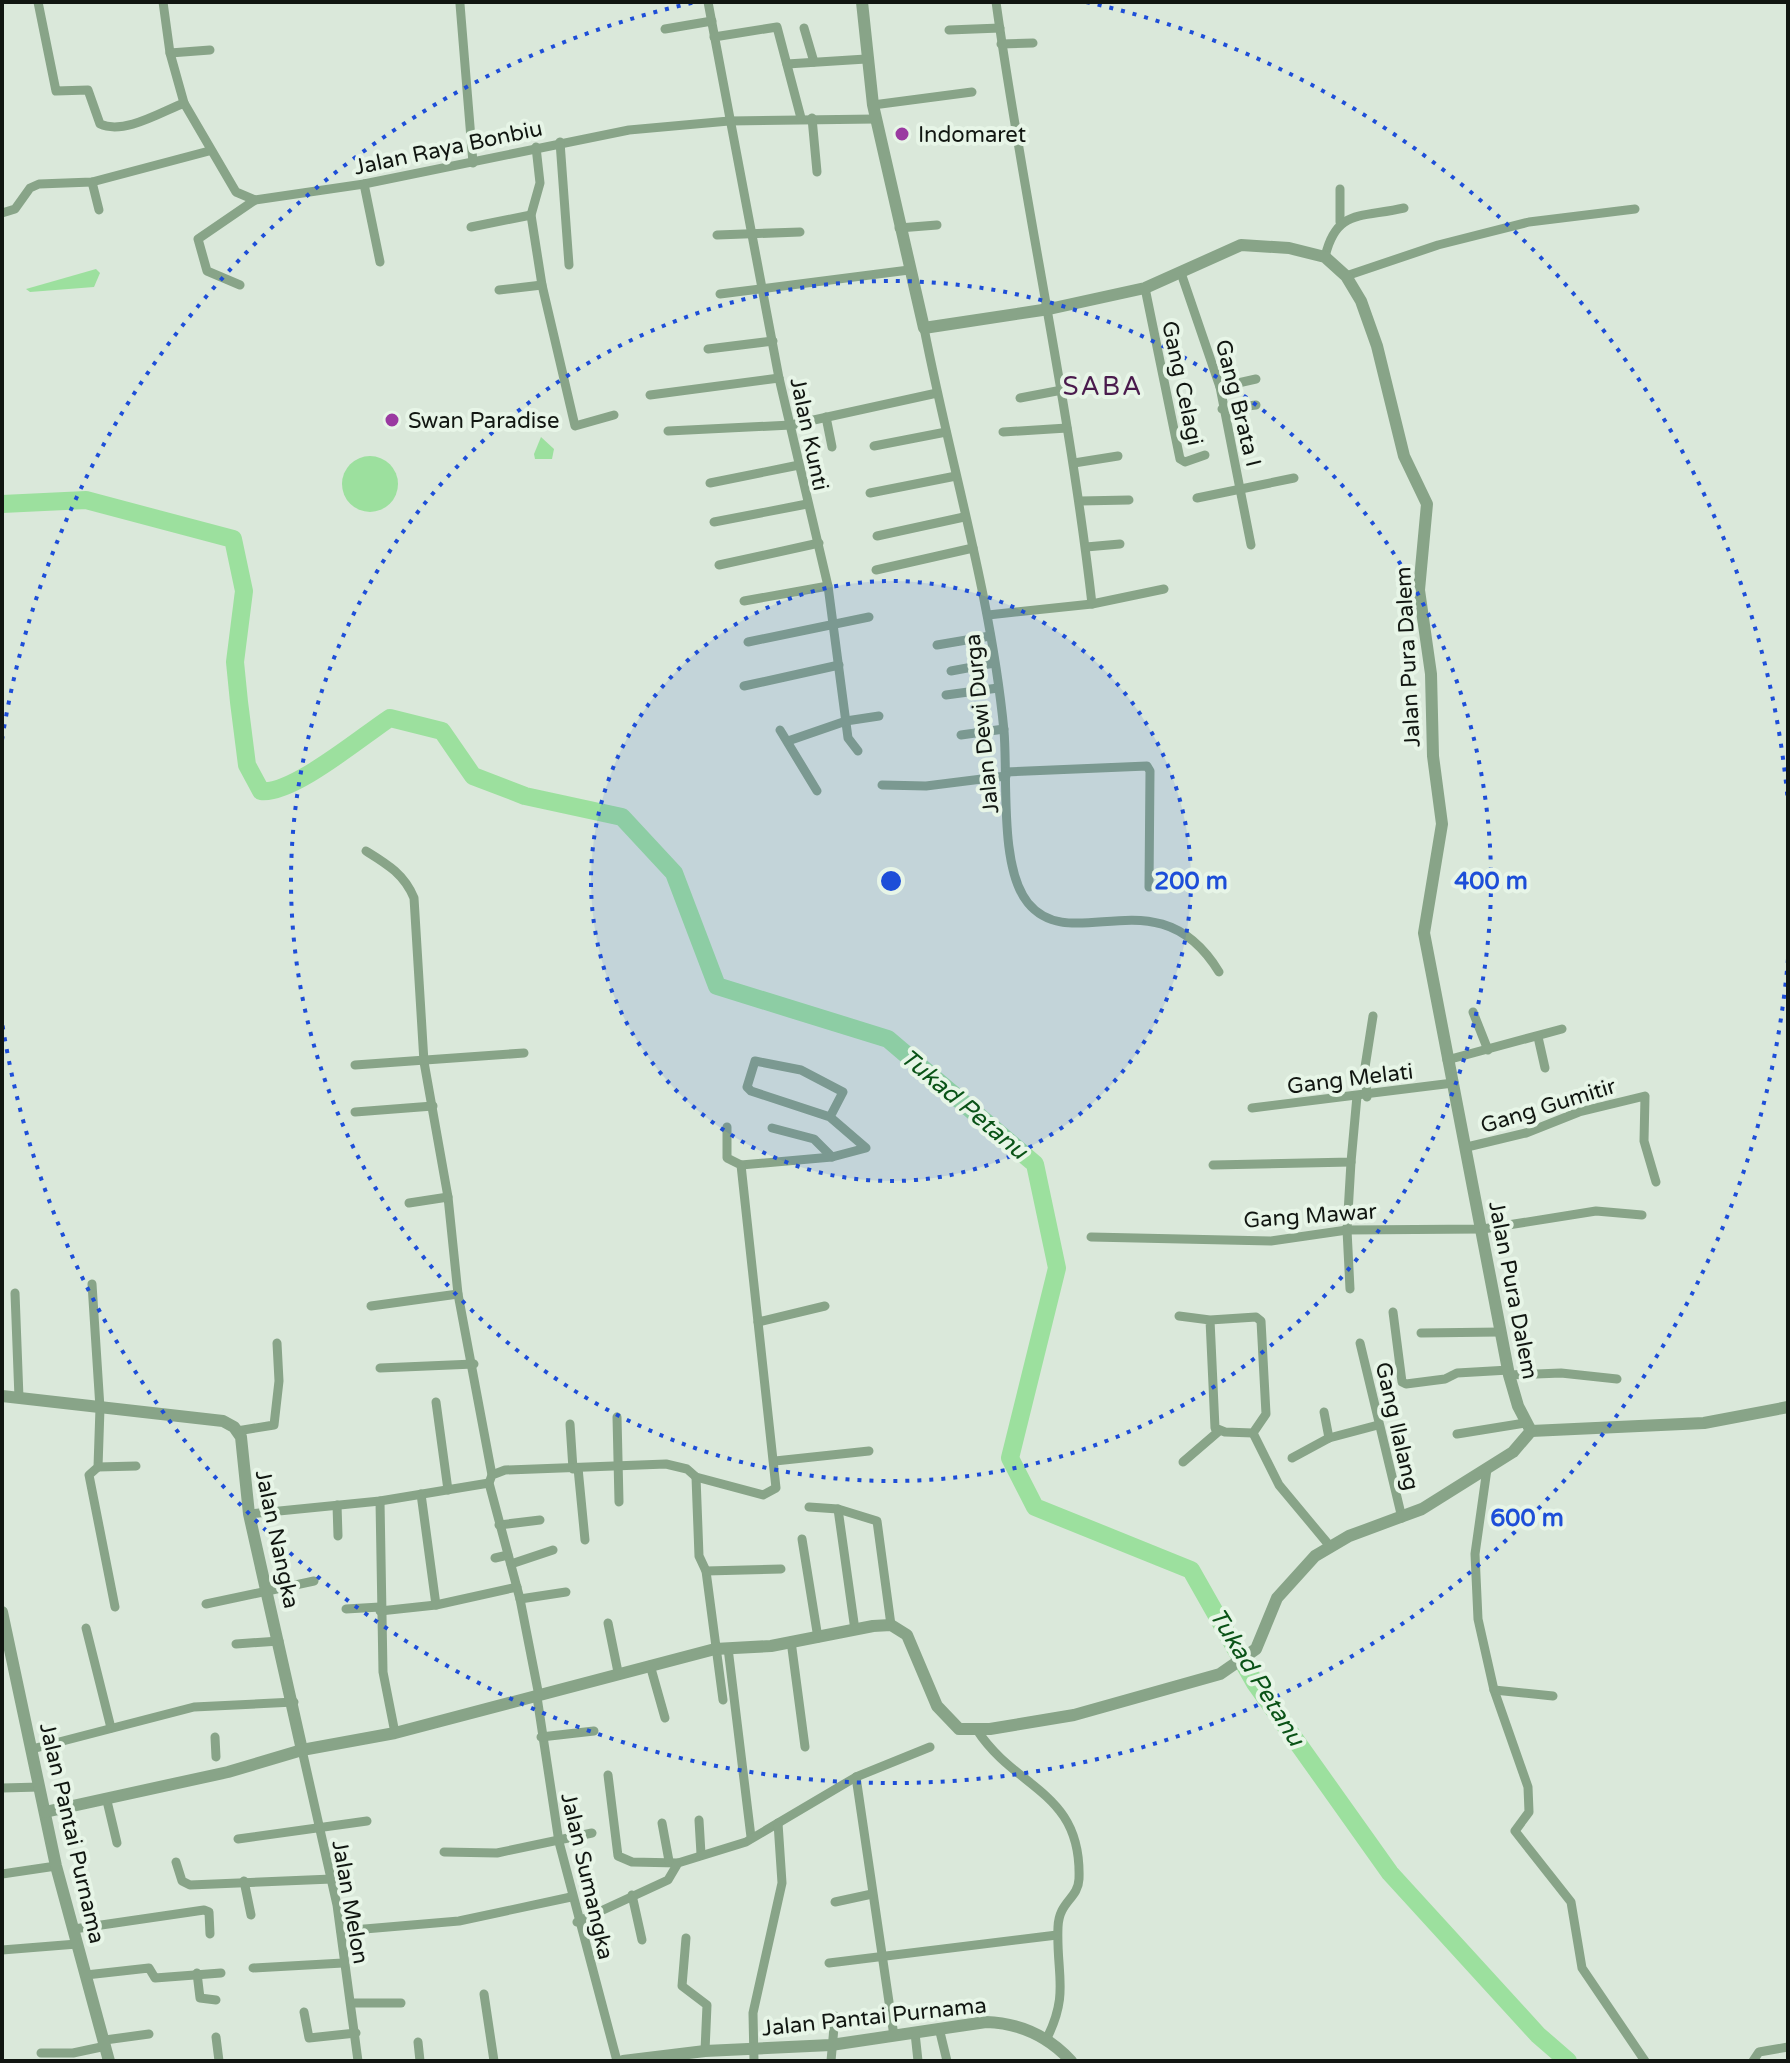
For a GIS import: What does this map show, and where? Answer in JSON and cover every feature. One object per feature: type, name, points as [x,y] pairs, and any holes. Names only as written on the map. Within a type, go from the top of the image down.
[{"type":"street","points":[[38,2],[56,91],[88,90],[100,124],[117,127],[133,123],[184,103]]},
{"type":"street","points":[[163,2],[170,53],[184,103],[209,151],[236,192],[255,200]]},
{"type":"street","name":"Jalan Kunti","points":[[708,2],[779,378],[828,586],[848,738],[858,751]]},
{"type":"street","points":[[862,2],[874,112],[924,328]]},
{"type":"street","points":[[996,2],[1074,463],[1092,604]]},
{"type":"street","points":[[460,4],[473,163]]},
{"type":"street","points":[[665,29],[712,21]]},
{"type":"street","points":[[714,37],[775,26],[801,118]]},
{"type":"street","points":[[804,28],[814,62]]},
{"type":"street","points":[[949,30],[1000,28]]},
{"type":"street","points":[[1001,44],[1033,43]]},
{"type":"street","points":[[170,53],[210,50]]},
{"type":"street","points":[[787,64],[866,59]]},
{"type":"street","name":"Jalan Raya Bonbiu","points":[[255,200],[364,184],[629,130],[874,112],[972,92]]},
{"type":"street","points":[[812,118],[817,172]]},
{"type":"street","points":[[560,142],[569,265]]},
{"type":"street","points":[[536,147],[540,183],[531,215],[542,285],[575,426],[614,415]]},
{"type":"street","points":[[2,213],[15,209],[30,188],[39,184],[92,182],[209,151]]},
{"type":"street","points":[[92,182],[99,210]]},
{"type":"street","points":[[364,184],[380,262]]},
{"type":"street","points":[[1340,189],[1340,222]]},
{"type":"street","points":[[240,285],[207,271],[198,239],[255,200]]},
{"type":"street","points":[[1325,257],[1331,232],[1340,222],[1404,208]]},
{"type":"street","points":[[1346,276],[1438,245],[1529,222],[1635,209]]},
{"type":"street","points":[[471,227],[531,215]]},
{"type":"street","points":[[899,228],[937,225]]},
{"type":"street","points":[[717,235],[800,232]]},
{"type":"street","name":"Jalan Pura Dalem","points":[[924,328],[1049,309],[1145,288],[1241,245],[1277,246],[1325,257],[1346,276],[1367,316],[1404,456],[1427,506],[1419,590],[1431,674],[1433,756],[1442,824],[1424,933],[1483,1229],[1500,1332],[1509,1373],[1528,1427]]},
{"type":"street","points":[[720,294],[909,270]]},
{"type":"street","name":"Gang Brata I","points":[[1181,273],[1220,387],[1251,545]]},
{"type":"street","points":[[499,290],[542,285]]},
{"type":"street","name":"Gang Celagi","points":[[1145,288],[1180,459],[1185,462],[1205,455]]},
{"type":"street","name":"Jalan Dewi Durga","points":[[924,328],[988,615],[1004,729],[1015,873],[1024,898],[1033,909],[1058,921],[1170,924],[1196,941],[1219,972]]},
{"type":"street","points":[[708,349],[773,341]]},
{"type":"street","points":[[650,395],[779,378]]},
{"type":"street","points":[[1220,387],[1256,379]]},
{"type":"street","points":[[1020,398],[1062,390]]},
{"type":"street","points":[[668,431],[791,425],[937,393]]},
{"type":"street","points":[[1222,409],[1256,405]]},
{"type":"street","points":[[826,417],[832,447]]},
{"type":"street","points":[[1003,432],[1067,428]]},
{"type":"street","points":[[874,446],[946,432]]},
{"type":"street","points":[[1074,463],[1118,456]]},
{"type":"street","points":[[710,483],[799,465]]},
{"type":"street","points":[[870,493],[956,476]]},
{"type":"street","points":[[1197,498],[1294,478]]},
{"type":"street","points":[[1080,501],[1129,500]]},
{"type":"street","points":[[714,522],[807,504]]},
{"type":"street","points":[[877,536],[964,517]]},
{"type":"street","points":[[719,565],[819,543]]},
{"type":"street","points":[[1086,547],[1120,544]]},
{"type":"street","points":[[876,570],[973,548]]},
{"type":"street","points":[[744,601],[828,586]]},
{"type":"street","points":[[988,615],[1092,604],[1164,589]]},
{"type":"street","points":[[748,642],[869,617]]},
{"type":"street","points":[[937,645],[990,636]]},
{"type":"street","points":[[951,671],[994,663]]},
{"type":"street","points":[[744,686],[839,665]]},
{"type":"street","points":[[946,695],[998,688]]},
{"type":"street","points":[[788,741],[846,721],[879,716]]},
{"type":"street","points":[[961,735],[1004,729]]},
{"type":"street","points":[[780,730],[817,791]]},
{"type":"street","points":[[882,785],[926,786],[1006,774],[1147,766],[1150,771],[1149,887]]},
{"type":"street","name":"Jalan Sumangka","points":[[366,851],[395,870],[408,883],[414,898],[424,1062],[448,1197],[458,1294],[474,1364],[490,1479],[499,1525],[520,1599],[538,1696],[541,1737],[571,1897],[617,2061]]},
{"type":"street","points":[[1473,1012],[1488,1050]]},
{"type":"street","points":[[1350,1289],[1347,1230],[1351,1162],[1373,1016]]},
{"type":"street","points":[[1447,1060],[1562,1029]]},
{"type":"street","points":[[1538,1037],[1545,1068]]},
{"type":"street","points":[[355,1065],[524,1053]]},
{"type":"street","points":[[727,1127],[727,1158],[741,1165],[865,1151],[866,1146],[830,1117],[751,1091],[747,1087],[753,1063],[759,1060],[801,1070],[843,1092],[830,1117]]},
{"type":"street","name":"Gang Melati","points":[[1252,1108],[1453,1083]]},
{"type":"street","name":"Gang Gumitir","points":[[1467,1147],[1526,1133],[1579,1112],[1645,1096],[1644,1141],[1656,1182]]},
{"type":"street","points":[[355,1112],[433,1106]]},
{"type":"street","points":[[772,1128],[814,1139],[832,1157]]},
{"type":"street","points":[[1213,1165],[1351,1162]]},
{"type":"street","points":[[249,1514],[380,1501],[448,1490],[490,1479],[505,1470],[619,1464],[666,1464],[687,1469],[696,1477],[768,1494],[776,1488],[775,1461],[741,1165]]},
{"type":"street","points":[[409,1203],[448,1197]]},
{"type":"street","name":"Gang Mawar","points":[[1091,1237],[1271,1241],[1347,1230],[1483,1229],[1596,1211],[1642,1215]]},
{"type":"street","points":[[92,1284],[100,1408],[98,1467]]},
{"type":"street","points":[[15,1293],[19,1398]]},
{"type":"street","points":[[371,1306],[458,1294]]},
{"type":"street","points":[[758,1322],[825,1306]]},
{"type":"street","points":[[1393,1312],[1402,1382],[1406,1384],[1445,1379],[1457,1373],[1561,1373],[1617,1379]]},
{"type":"street","points":[[1179,1316],[1210,1320],[1256,1317],[1263,1323],[1266,1414],[1253,1433]]},
{"type":"street","points":[[1210,1320],[1214,1420],[1219,1431]]},
{"type":"street","points":[[1421,1333],[1500,1332]]},
{"type":"street","points":[[2,1396],[223,1421],[237,1431],[274,1425],[279,1384],[277,1343]]},
{"type":"street","name":"Gang Ilalang","points":[[1360,1343],[1402,1518]]},
{"type":"street","points":[[380,1368],[474,1364]]},
{"type":"street","points":[[436,1402],[448,1490]]},
{"type":"street","points":[[1457,1434],[1528,1427],[1704,1423],[1788,1407]]},
{"type":"street","points":[[1324,1412],[1329,1438]]},
{"type":"street","points":[[617,1417],[619,1502]]},
{"type":"street","points":[[570,1424],[585,1540]]},
{"type":"street","points":[[1292,1458],[1329,1438],[1378,1425]]},
{"type":"street","points":[[45,1812],[107,1801],[302,1750],[395,1733],[618,1672],[722,1649],[818,1638],[891,1625],[907,1635],[937,1706],[959,1729],[977,1730],[1074,1715],[1220,1674],[1256,1649],[1277,1598],[1303,1567],[1329,1545],[1402,1518],[1487,1469],[1520,1448],[1528,1427]]},
{"type":"street","name":"Jalan Nangka","points":[[237,1431],[241,1437],[249,1514],[294,1702],[302,1750]]},
{"type":"street","points":[[1183,1462],[1219,1431],[1253,1433]]},
{"type":"street","points":[[1253,1433],[1279,1485],[1329,1545]]},
{"type":"street","points":[[775,1461],[869,1451]]},
{"type":"street","points":[[115,1607],[90,1472],[98,1467],[136,1466]]},
{"type":"street","points":[[1487,1469],[1475,1554],[1478,1619],[1494,1690],[1528,1787],[1530,1809],[1515,1831],[1571,1902],[1582,1968],[1645,2061]]},
{"type":"street","points":[[696,1477],[699,1556],[706,1571],[722,1649],[751,1837]]},
{"type":"street","points":[[421,1494],[436,1605]]},
{"type":"street","points":[[380,1501],[383,1672],[395,1733]]},
{"type":"street","points":[[337,1505],[338,1536]]},
{"type":"street","points":[[809,1507],[838,1509],[877,1521],[891,1625]]},
{"type":"street","points":[[838,1509],[855,1630]]},
{"type":"street","points":[[499,1525],[540,1520]]},
{"type":"street","points":[[802,1539],[818,1638]]},
{"type":"street","points":[[495,1558],[510,1560],[553,1550]]},
{"type":"street","points":[[706,1571],[781,1569]]},
{"type":"street","points":[[206,1604],[269,1593],[278,1586],[314,1581]]},
{"type":"street","points":[[346,1609],[436,1605],[517,1587]]},
{"type":"street","points":[[520,1599],[566,1592]]},
{"type":"street","name":"Jalan Pantai Purnama","points":[[2,1612],[56,1866],[109,2061]]},
{"type":"street","points":[[608,1623],[618,1672]]},
{"type":"street","points":[[86,1628],[111,1728]]},
{"type":"street","points":[[236,1644],[279,1641]]},
{"type":"street","points":[[791,1641],[805,1747]]},
{"type":"street","points":[[722,1649],[723,1700]]},
{"type":"street","points":[[650,1665],[665,1718]]},
{"type":"street","points":[[1494,1690],[1553,1696]]},
{"type":"street","points":[[32,1749],[194,1707],[294,1702]]},
{"type":"street","points":[[977,1730],[995,1753],[1054,1803],[1074,1832],[1079,1881],[1059,1910],[1057,1935],[1062,1995],[1059,2013],[1046,2040]]},
{"type":"street","points":[[541,1737],[594,1731]]},
{"type":"street","points":[[215,1737],[216,1757]]},
{"type":"street","points":[[608,1775],[609,1830],[618,1856],[625,1860],[673,1862],[735,1846],[856,1777],[930,1747]]},
{"type":"street","name":"Jalan Melon","points":[[302,1750],[332,1879],[358,2061]]},
{"type":"street","points":[[856,1777],[894,2036]]},
{"type":"street","points":[[2,1788],[40,1787]]},
{"type":"street","points":[[107,1801],[117,1843]]},
{"type":"street","points":[[699,1820],[701,1854]]},
{"type":"street","points":[[238,1839],[367,1821]]},
{"type":"street","points":[[577,1922],[608,1911],[632,1895],[668,1880],[673,1862],[662,1823]]},
{"type":"street","points":[[754,2055],[753,2013],[781,1895],[778,1823]]},
{"type":"street","points":[[444,1852],[497,1853],[592,1833]]},
{"type":"street","points":[[176,1862],[186,1884],[332,1879]]},
{"type":"street","points":[[2,1874],[56,1866]]},
{"type":"street","points":[[244,1881],[251,1915]]},
{"type":"street","points":[[835,1902],[872,1894]]},
{"type":"street","points":[[632,1895],[642,1940]]},
{"type":"street","points":[[341,1931],[459,1921],[571,1897]]},
{"type":"street","points":[[74,1929],[204,1910],[209,1912],[210,1934]]},
{"type":"street","points":[[829,1963],[1057,1935]]},
{"type":"street","points":[[686,1938],[682,1987],[707,2005],[705,2051]]},
{"type":"street","points":[[2,1950],[77,1944]]},
{"type":"street","points":[[253,1968],[343,1963]]},
{"type":"street","points":[[86,1975],[149,1968],[154,1978],[221,1973]]},
{"type":"street","points":[[197,1973],[200,1998],[216,2000]]},
{"type":"street","points":[[484,1994],[494,2061]]},
{"type":"street","points":[[351,2003],[401,2003]]},
{"type":"street","points":[[304,2012],[309,2038],[356,2033]]},
{"type":"street","points":[[831,2061],[835,2016]]},
{"type":"street","name":"Jalan Pantai Purnama","points":[[623,2061],[705,2051],[754,2055],[939,2028],[1003,2022],[1046,2040],[1063,2058]]},
{"type":"street","points":[[939,2028],[947,2061]]},
{"type":"street","points":[[915,2033],[918,2061]]},
{"type":"street","points":[[41,2053],[73,2053],[149,2034]]},
{"type":"street","points":[[216,2037],[219,2061]]},
{"type":"street","points":[[418,2042],[420,2061]]},
{"type":"street","points":[[1753,2061],[1759,2052],[1788,2047]]},
{"type":"shaded area","points":[[96,269],[100,273],[94,287],[30,292],[26,289]]},
{"type":"shaded area","points":[[541,437],[554,449],[552,459],[535,459]]},
{"type":"shaded area","points":[[370,456],[390,464],[398,484],[390,504],[370,512],[350,504],[342,484],[350,464]]},
{"type":"waterway","name":"Tukad Petanu","points":[[2,504],[86,500],[233,539],[244,591],[235,662],[239,702],[247,765],[261,791],[274,790],[308,775],[390,718],[442,731],[473,776],[525,796],[622,817],[674,873],[717,986],[888,1039],[1035,1164],[1057,1268],[1010,1458],[1035,1507],[1191,1570],[1255,1683],[1390,1873],[1538,2035],[1568,2061]]},
{"type":"place","name":"Indomaret","points":[[902,134]]},
{"type":"place","name":"Swan Paradise","points":[[392,420]]},
{"type":"district","name":"SABA","points":[[1103,386]]}]
